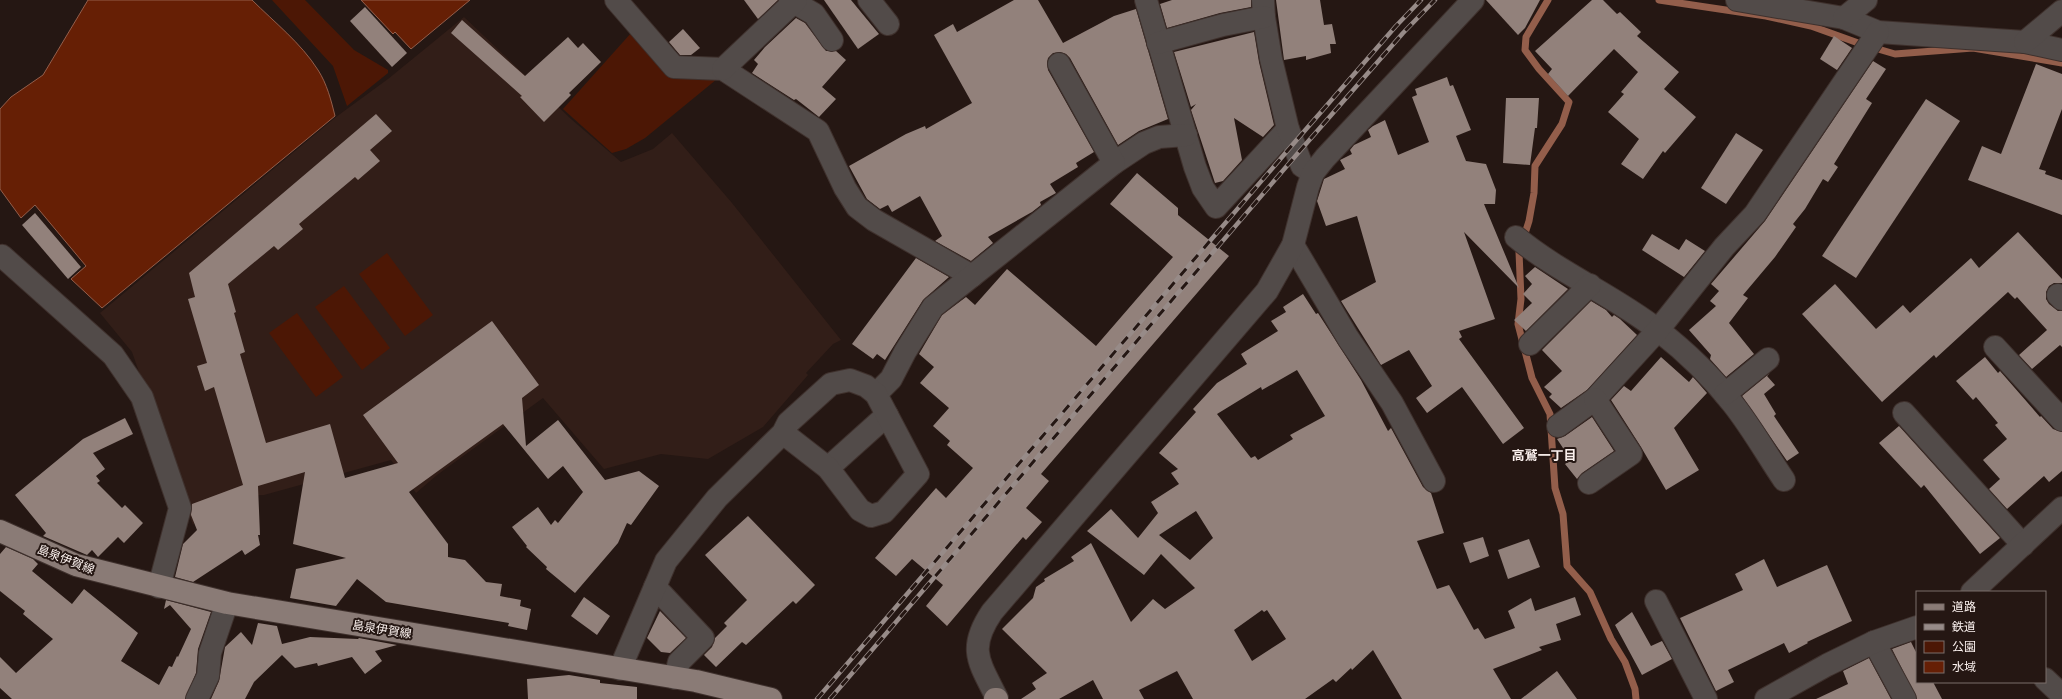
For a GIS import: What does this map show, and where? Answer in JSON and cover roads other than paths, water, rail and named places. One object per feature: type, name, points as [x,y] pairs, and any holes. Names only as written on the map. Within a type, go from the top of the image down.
[{"type":"main road","name":"島泉伊賀線","points":[[0,531],[76,565],[227,603],[675,678],[771,699]]},
{"type":"street","points":[[616,0],[674,67],[723,69],[818,131],[845,188],[857,207],[874,220],[972,276]]},
{"type":"street","points":[[869,0],[888,24]]},
{"type":"street","points":[[1146,0],[1203,188],[1216,207],[1288,129]]},
{"type":"street","points":[[1737,0],[1844,18],[1878,32],[2025,42],[2062,50]]},
{"type":"street","points":[[1844,18],[1866,0]]},
{"type":"street","points":[[723,69],[793,1],[814,14],[832,40]]},
{"type":"street","points":[[997,699],[980,666],[977,643],[981,628],[992,612],[1095,490],[1267,291],[1293,245],[1308,187],[1314,173],[1325,158],[1461,4]]},
{"type":"street","points":[[1158,43],[1223,25],[1263,9],[1271,59],[1288,129],[1302,166],[1314,173]]},
{"type":"street","points":[[2025,42],[2062,11]]},
{"type":"street","points":[[1558,426],[1595,399],[1658,330],[1724,247],[1756,214],[1878,32]]},
{"type":"street","points":[[1059,64],[1114,163]]},
{"type":"street","points":[[876,394],[891,379],[905,352],[933,306],[1114,163],[1144,143],[1159,137],[1186,135]]},
{"type":"street","points":[[1516,237],[1531,250],[1590,285],[1658,330],[1712,379],[1784,480]]},
{"type":"street","points":[[1293,245],[1352,344],[1392,404],[1434,480]]},
{"type":"street","points":[[0,257],[2,256],[113,355],[142,397],[180,508],[159,587]]},
{"type":"street","points":[[1530,344],[1590,285]]},
{"type":"street","points":[[1995,347],[2062,420]]},
{"type":"street","points":[[1724,394],[1768,359]]},
{"type":"street","points":[[620,669],[666,561],[716,498],[784,433],[788,423],[831,384],[850,380],[866,386],[876,394],[918,474],[884,512],[871,516],[860,510],[828,468],[784,433]]},
{"type":"street","points":[[1588,483],[1631,454],[1595,399]]},
{"type":"street","points":[[1904,413],[2022,545]]},
{"type":"street","points":[[828,468],[887,416]]},
{"type":"street","points":[[1973,591],[2062,508]]},
{"type":"street","points":[[655,587],[703,638],[679,662],[675,678]]},
{"type":"street","points":[[1656,601],[1706,699]]},
{"type":"street","points":[[197,699],[208,676],[210,653],[227,603]]},
{"type":"street","points":[[1766,699],[1827,665],[1874,642],[1916,627]]},
{"type":"street","points":[[1874,642],[1905,699]]},
{"type":"street","points":[[2046,680],[2062,695]]},
{"type":"water","points":[[88,0],[252,0],[287,33],[311,60],[324,81],[335,116],[102,308],[71,279],[86,266],[35,205],[21,218],[0,189],[0,109],[11,97],[43,75]]},
{"type":"water","points":[[361,0],[470,0],[411,49],[395,32],[393,34]]},
{"type":"waterway","points":[[1548,0],[1526,37],[1525,50],[1539,69],[1569,102],[1562,124],[1535,166],[1534,193],[1529,221],[1519,252],[1521,299],[1518,324],[1532,378],[1550,414],[1555,488],[1563,514],[1567,566],[1590,592],[1611,639],[1625,662],[1635,689],[1636,699]]},
{"type":"waterway","points":[[1659,0],[1766,16],[1811,26],[1861,44],[1895,54],[1973,48],[2062,63]]},
{"type":"railway","points":[[817,699],[1294,143],[1396,26],[1421,0]]},
{"type":"railway","points":[[830,699],[1298,153],[1403,33],[1435,0]]},
{"type":"district","name":"高鷲一丁目","points":[[1544,455]]}]
